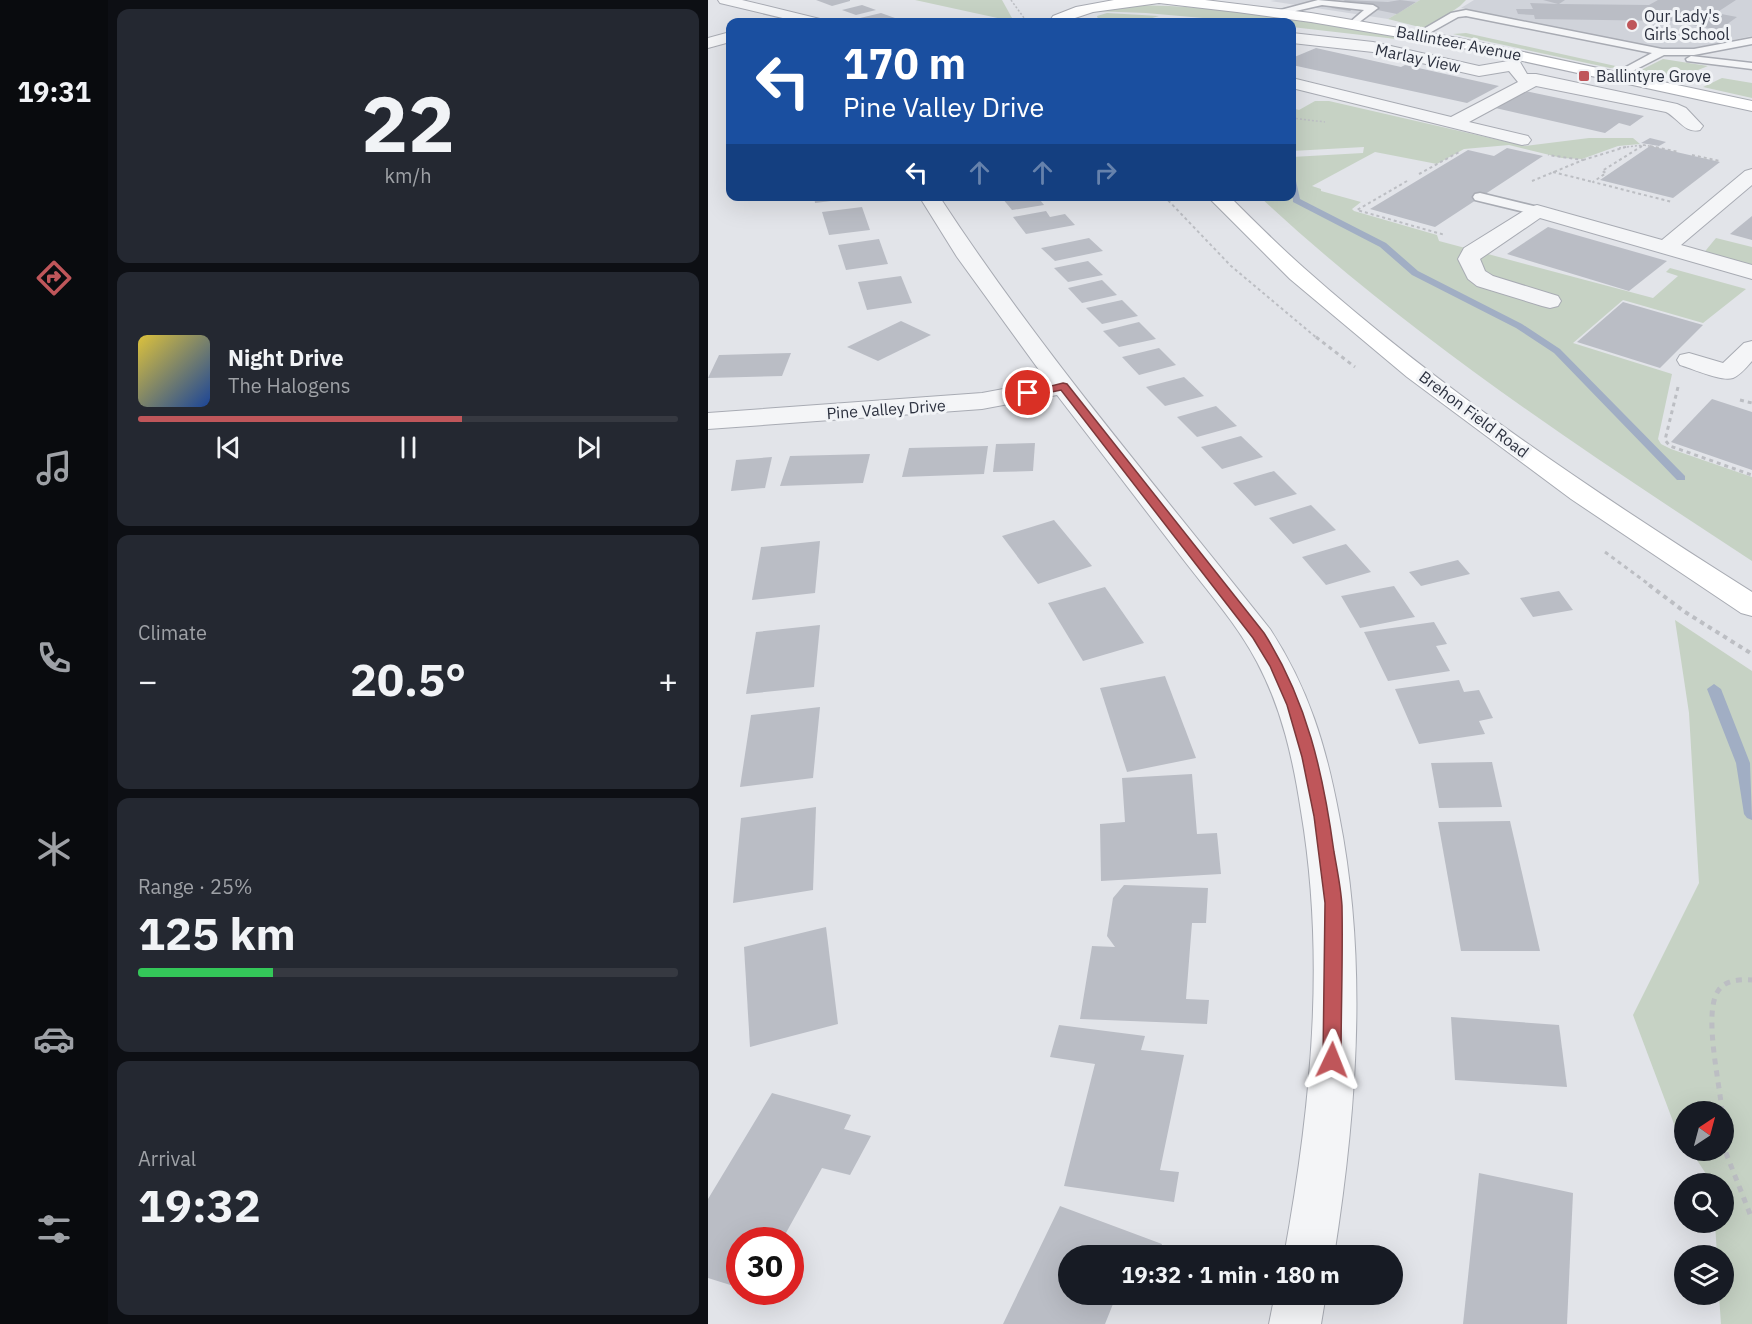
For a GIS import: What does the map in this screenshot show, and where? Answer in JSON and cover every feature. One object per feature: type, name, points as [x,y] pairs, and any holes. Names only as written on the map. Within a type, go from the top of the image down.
[{"type":"main road","points":[[1056,17],[1098,5],[1155,0]]},
{"type":"main road","name":"Ballinteer Avenue","points":[[1162,0],[1278,12],[1420,34],[1752,106]]},
{"type":"main road","name":"Brehon Field Road","points":[[1222,201],[1309,284],[1468,413],[1681,561],[1752,606]]},
{"type":"street","points":[[725,0],[801,18]]},
{"type":"street","points":[[708,43],[726,38]]},
{"type":"street","name":"Marlay View","points":[[1296,38],[1372,47],[1479,71],[1514,65],[1530,57]]},
{"type":"street","points":[[1514,65],[1521,78],[1671,108],[1680,112],[1694,126]]},
{"type":"street","points":[[1453,123],[1536,80]]},
{"type":"street","points":[[1296,84],[1522,140]]},
{"type":"street","points":[[1665,248],[1742,193],[1752,175]]},
{"type":"street","points":[[932,201],[968,257],[1063,386],[1259,636],[1277,666],[1298,715],[1322,816],[1334,903],[1331,1099],[1319,1200],[1311,1245]]},
{"type":"street","points":[[1550,301],[1485,281],[1476,274],[1469,259],[1472,253],[1537,212],[1752,272]]},
{"type":"street","points":[[1689,360],[1727,372],[1752,348]]},
{"type":"street","name":"Pine Valley Drive","points":[[708,421],[982,401],[1063,386]]},
{"type":"street","points":[[1295,1324],[1299,1305]]},
{"type":"lane","points":[[1278,12],[1322,2],[1372,8],[1354,23]]},
{"type":"lane","points":[[1420,34],[1455,15],[1466,13],[1750,72]]},
{"type":"lane","points":[[1617,76],[1666,53],[1694,52],[1752,41]]},
{"type":"lane","points":[[1480,197],[1537,212]]},
{"type":"path","points":[[1011,0],[1024,18]]},
{"type":"path","points":[[1583,160],[1621,147],[1644,145],[1602,171],[1606,173],[1593,182]]},
{"type":"path","points":[[1553,172],[1679,204]]},
{"type":"path","points":[[1407,181],[1357,210],[1446,236]]},
{"type":"path","points":[[1679,383],[1665,440],[1670,446],[1752,475]]},
{"type":"path","points":[[1731,398],[1752,404]]},
{"type":"path","points":[[1721,1101],[1711,1014],[1717,992],[1735,979],[1752,980]]},
{"type":"path","points":[[1729,1161],[1752,1220]]},
{"type":"shaded area","points":[[1420,0],[1388,19],[1270,1]]},
{"type":"shaded area","name":"Our Lady's Girls School","points":[[1474,0],[1752,0],[1752,36],[1685,50],[1665,49],[1461,8]]},
{"type":"green space","points":[[915,0],[1002,0],[1012,18],[997,18]]},
{"type":"green space","points":[[1420,0],[1466,0],[1427,29],[1388,19]]},
{"type":"green space","points":[[1135,5],[1227,10],[1292,18],[1203,18],[1092,11]]},
{"type":"green space","points":[[1107,13],[1159,16],[1098,18],[1097,16]]},
{"type":"green space","points":[[1296,19],[1499,55],[1431,43],[1296,27]]},
{"type":"green space","points":[[1466,33],[1620,67],[1610,68],[1453,34]]},
{"type":"green space","points":[[1663,59],[1708,66],[1673,80],[1637,72]]},
{"type":"green space","points":[[1722,78],[1752,83],[1752,98],[1703,87]]},
{"type":"green space","points":[[1315,101],[1329,101],[1525,146],[1589,138],[1633,138],[1640,144],[1618,146],[1582,159],[1562,158],[1509,145],[1464,149],[1437,164],[1375,152],[1312,186],[1321,191],[1361,202],[1352,209],[1354,211],[1437,235],[1439,241],[1653,298],[1678,276],[1666,272],[1670,268],[1746,289],[1703,323],[1623,300],[1573,343],[1672,374],[1658,439],[1661,444],[1671,449],[1752,477],[1752,561],[1560,433],[1436,344],[1317,248],[1264,201],[1296,201],[1296,157],[1363,153],[1364,147],[1296,151],[1296,109],[1299,110]]},
{"type":"green space","points":[[1716,238],[1752,247],[1752,268],[1702,255]]},
{"type":"green space","points":[[1675,620],[1752,671],[1752,1324],[1721,1324],[1720,1305],[1734,1305],[1734,1245],[1716,1245],[1716,1233],[1734,1233],[1734,1173],[1705,1173],[1698,1161],[1734,1161],[1734,1101],[1674,1101],[1674,1124],[1633,1015],[1699,883],[1689,713]]},
{"type":"building","points":[[816,0],[850,0],[850,1],[832,6]]},
{"type":"building","points":[[1345,0],[1416,2],[1397,14],[1358,6],[1350,11],[1331,8]]},
{"type":"building","points":[[1543,0],[1565,0],[1559,4],[1649,5],[1658,0],[1736,0],[1716,13],[1737,17],[1719,30],[1671,21],[1535,19],[1534,15],[1518,14],[1516,9],[1533,9],[1530,3],[1558,4]]},
{"type":"building","points":[[862,5],[876,10],[856,15],[842,10]]},
{"type":"building","points":[[881,13],[895,18],[860,18]]},
{"type":"building","points":[[1316,48],[1499,86],[1467,103],[1296,66],[1296,56]]},
{"type":"building","points":[[1521,90],[1644,116],[1630,126],[1619,123],[1605,133],[1491,107]]},
{"type":"building","points":[[1650,138],[1666,142],[1659,146],[1641,143]]},
{"type":"building","points":[[1650,146],[1720,162],[1673,198],[1600,180]]},
{"type":"building","points":[[1507,148],[1543,156],[1435,227],[1370,209],[1468,150],[1494,156]]},
{"type":"building","points":[[1004,201],[1041,201],[1044,205],[1012,210]]},
{"type":"building","points":[[862,207],[870,230],[829,235],[822,212]]},
{"type":"building","points":[[1046,211],[1050,217],[1065,214],[1075,225],[1026,234],[1013,217]]},
{"type":"building","points":[[1752,216],[1752,240],[1730,234]]},
{"type":"building","points":[[1548,227],[1667,261],[1629,291],[1507,254]]},
{"type":"building","points":[[1089,238],[1103,251],[1055,261],[1041,248]]},
{"type":"building","points":[[879,239],[888,264],[846,270],[838,245]]},
{"type":"building","points":[[1088,261],[1103,275],[1068,282],[1054,268]]},
{"type":"building","points":[[901,276],[912,303],[867,310],[858,282]]},
{"type":"building","points":[[1102,280],[1117,295],[1082,303],[1068,288]]},
{"type":"building","points":[[1122,300],[1138,316],[1102,324],[1086,308]]},
{"type":"building","points":[[1623,302],[1703,325],[1660,368],[1577,342]]},
{"type":"building","points":[[901,321],[931,335],[878,361],[847,347]]},
{"type":"building","points":[[1139,322],[1156,339],[1119,347],[1103,331]]},
{"type":"building","points":[[1159,348],[1176,365],[1139,375],[1122,357]]},
{"type":"building","points":[[791,353],[782,376],[708,378],[719,355]]},
{"type":"building","points":[[1184,377],[1204,396],[1165,406],[1146,387]]},
{"type":"building","points":[[1712,399],[1752,412],[1752,470],[1671,442]]},
{"type":"building","points":[[1216,406],[1237,426],[1197,437],[1177,417]]},
{"type":"building","points":[[1241,436],[1263,457],[1222,469],[1201,447]]},
{"type":"building","points":[[1035,443],[1033,471],[993,472],[996,444]]},
{"type":"building","points":[[988,446],[984,474],[902,477],[909,448]]},
{"type":"building","points":[[870,454],[863,483],[780,486],[790,456]]},
{"type":"building","points":[[772,457],[765,488],[731,491],[736,460]]},
{"type":"building","points":[[1274,471],[1297,494],[1255,506],[1233,483]]},
{"type":"building","points":[[1311,505],[1336,530],[1293,544],[1269,518]]},
{"type":"building","points":[[1054,520],[1092,566],[1038,584],[1002,536]]},
{"type":"building","points":[[820,541],[815,593],[752,600],[761,547]]},
{"type":"building","points":[[1346,544],[1371,572],[1326,585],[1302,557]]},
{"type":"building","points":[[1458,560],[1470,574],[1421,586],[1409,572]]},
{"type":"building","points":[[1394,586],[1415,617],[1360,628],[1341,596]]},
{"type":"building","points":[[1105,587],[1144,643],[1083,661],[1048,603]]},
{"type":"building","points":[[1559,591],[1573,610],[1533,617],[1520,598]]},
{"type":"building","points":[[1434,622],[1447,644],[1436,646],[1450,671],[1388,681],[1364,632]]},
{"type":"building","points":[[820,625],[814,687],[746,694],[756,632]]},
{"type":"building","points":[[1165,676],[1196,758],[1127,772],[1100,688]]},
{"type":"building","points":[[1459,680],[1464,692],[1479,690],[1493,718],[1479,721],[1485,734],[1419,744],[1395,689]]},
{"type":"building","points":[[820,707],[813,778],[740,787],[751,715]]},
{"type":"building","points":[[1492,762],[1502,807],[1439,808],[1431,763]]},
{"type":"building","points":[[1192,774],[1197,834],[1217,833],[1221,874],[1101,881],[1100,824],[1125,822],[1122,778]]},
{"type":"building","points":[[816,807],[813,890],[733,903],[741,818]]},
{"type":"building","points":[[1510,821],[1540,951],[1461,951],[1438,822]]},
{"type":"building","points":[[1124,885],[1208,888],[1206,923],[1192,923],[1186,999],[1209,1000],[1207,1024],[1080,1019],[1092,946],[1115,947],[1107,936],[1113,898]]},
{"type":"building","points":[[826,927],[838,1024],[750,1047],[744,947]]},
{"type":"building","points":[[1451,1017],[1559,1025],[1567,1087],[1455,1080]]},
{"type":"building","points":[[1059,1025],[1145,1036],[1141,1050],[1184,1055],[1160,1170],[1179,1172],[1174,1202],[1064,1186],[1095,1064],[1050,1057]]},
{"type":"building","points":[[772,1093],[851,1115],[844,1129],[871,1136],[850,1175],[822,1168],[789,1227],[726,1227],[726,1284],[708,1278],[708,1199]]},
{"type":"building","points":[[1479,1173],[1573,1193],[1567,1324],[1463,1324]]},
{"type":"building","points":[[1060,1206],[1162,1244],[1058,1245],[1058,1305],[1113,1305],[1105,1324],[1003,1324]]},
{"type":"waterway","points":[[1296,200],[1383,245],[1415,273],[1519,326],[1557,351],[1681,478]]},
{"type":"waterway","points":[[1714,689],[1743,763],[1752,814]]},
{"type":"place","name":"Our Lady's Girls School","points":[[1632,25]]},
{"type":"place","name":"Ballintyre Grove","points":[[1584,76]]},
{"type":"route","points":[[1028,393],[1063,386],[1259,636],[1277,666],[1294,705],[1309,757],[1322,816],[1334,903],[1332,1060]]}]
